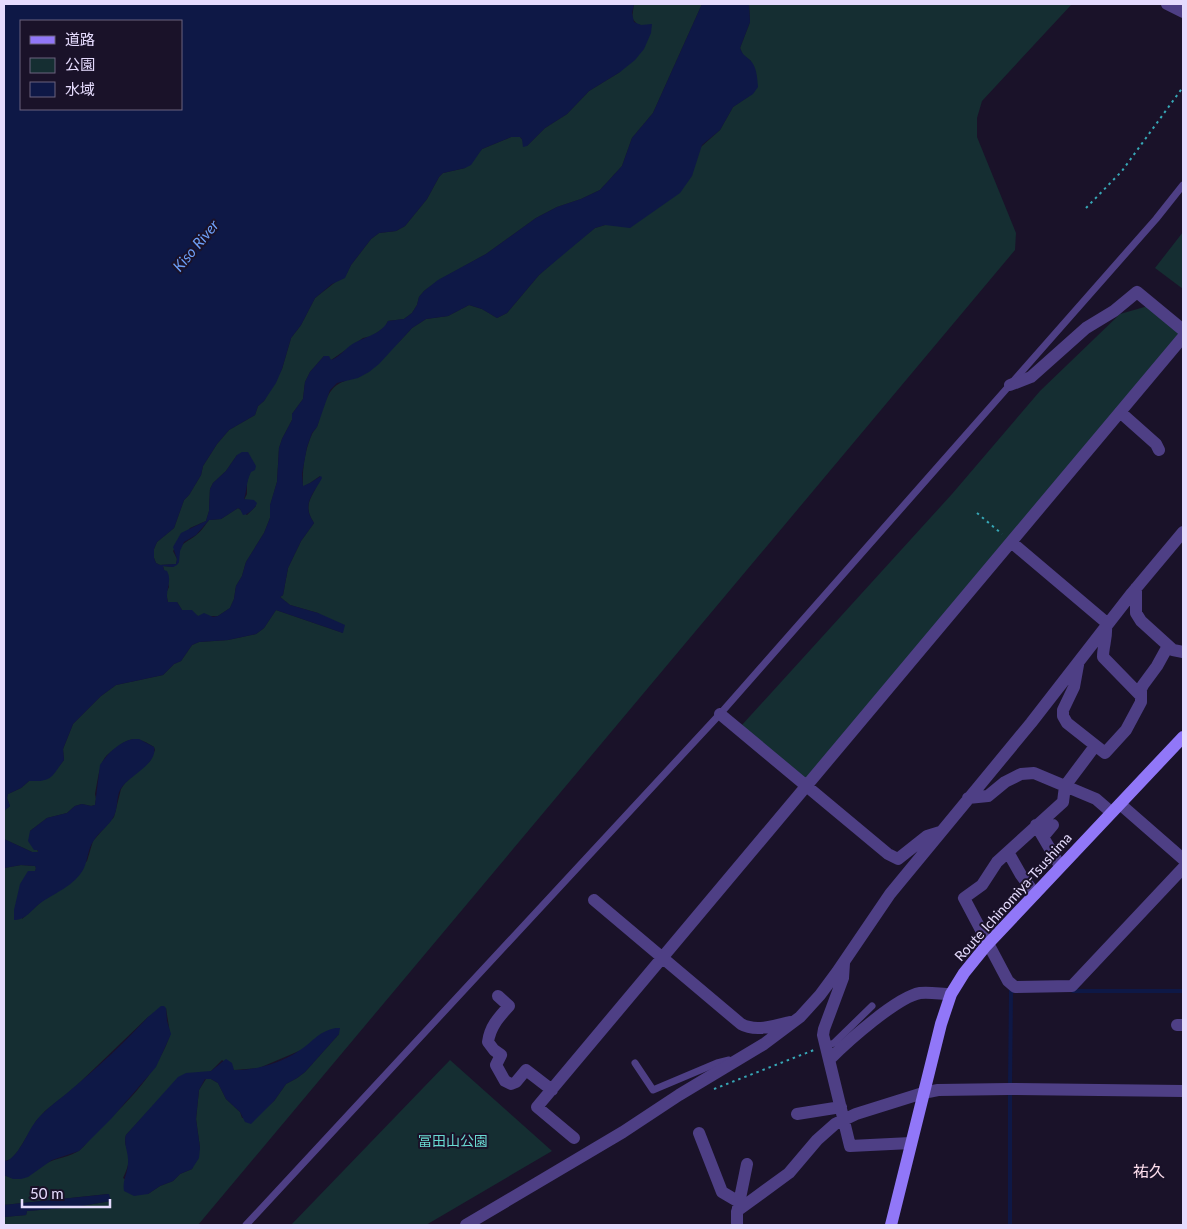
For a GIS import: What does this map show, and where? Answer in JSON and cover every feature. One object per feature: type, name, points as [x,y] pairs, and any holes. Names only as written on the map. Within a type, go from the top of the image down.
[{"type":"main road","name":"Route Ichinomiya-Tsushima","points":[[891,1225],[923,1093],[951,994],[964,973],[988,943],[1183,737]]},
{"type":"street","points":[[1168,4],[1183,12]]},
{"type":"street","points":[[1010,385],[1031,377],[1086,328],[1137,292],[1183,330]]},
{"type":"street","points":[[574,1138],[536,1108],[1183,337]]},
{"type":"street","points":[[1120,412],[1156,444],[1159,450]]},
{"type":"street","points":[[466,1225],[623,1132],[679,1095],[764,1044],[795,1021],[820,995],[890,894],[1032,723],[1136,588],[1183,532]]},
{"type":"street","points":[[1011,542],[1107,626],[1103,657],[1141,696]]},
{"type":"street","points":[[1136,588],[1136,613],[1141,621],[1173,650],[1183,652]]},
{"type":"street","points":[[1078,663],[1074,687],[1063,710],[1063,716],[1066,723],[1105,753],[1126,730],[1141,702],[1143,685],[1157,666],[1168,646]]},
{"type":"street","points":[[720,714],[888,854],[898,858],[927,836],[940,832]]},
{"type":"street","points":[[1095,746],[1065,786],[1063,802],[997,862],[982,885],[964,898],[1008,981],[1014,987],[1072,986],[1183,868]]},
{"type":"street","points":[[968,798],[988,796],[1006,782],[1022,774],[1034,773],[1115,808],[1183,859]]},
{"type":"street","points":[[1036,825],[1060,866]]},
{"type":"street","points":[[1043,837],[1053,825]]},
{"type":"street","points":[[1008,852],[1021,875],[1035,894]]},
{"type":"street","points":[[594,900],[748,1027],[773,1027],[795,1021]]},
{"type":"street","points":[[844,961],[843,978],[823,1035],[850,1146],[911,1143]]},
{"type":"street","points":[[830,1059],[849,1040],[896,1005],[919,993],[951,994]]},
{"type":"street","points":[[498,996],[509,1006],[496,1020],[489,1032],[488,1042],[501,1055],[496,1065],[505,1081],[512,1084],[516,1082],[526,1070],[552,1090]]},
{"type":"street","points":[[738,1207],[789,1173],[817,1140],[835,1124],[856,1114],[923,1093],[938,1090],[1009,1089],[1183,1091]]},
{"type":"street","points":[[801,1110],[841,1107]]},
{"type":"street","points":[[699,1133],[722,1192],[738,1207]]},
{"type":"street","points":[[737,1225],[738,1207],[747,1164]]},
{"type":"lane","points":[[246,1225],[720,714],[1156,219],[1183,185]]},
{"type":"lane","points":[[826,1046],[834,1044],[872,1006]]},
{"type":"lane","points":[[635,1063],[653,1090],[718,1063],[741,1058]]},
{"type":"path","points":[[1086,208],[1122,171],[1183,87]]},
{"type":"path","points":[[977,513],[1011,542]]},
{"type":"path","points":[[710,1091],[826,1046]]},
{"type":"green space","points":[[634,4],[702,4],[653,113],[632,138],[622,166],[600,190],[557,207],[536,218],[486,254],[439,280],[424,291],[419,297],[412,313],[404,319],[388,321],[385,327],[372,336],[363,338],[331,360],[324,356],[310,372],[305,382],[303,399],[292,414],[292,420],[282,439],[279,448],[277,482],[270,506],[270,518],[264,533],[246,562],[242,576],[236,586],[230,608],[218,616],[198,616],[182,610],[177,602],[168,602],[166,593],[169,587],[163,566],[173,567],[179,562],[179,551],[182,545],[199,533],[209,520],[221,519],[238,508],[247,515],[256,506],[251,500],[244,500],[247,494],[247,482],[253,462],[237,455],[210,489],[209,511],[206,521],[190,528],[173,551],[177,559],[176,564],[160,565],[156,563],[154,549],[157,542],[174,528],[184,500],[201,475],[203,466],[217,444],[229,430],[255,415],[258,406],[264,401],[282,369],[291,338],[301,325],[315,298],[347,273],[371,239],[379,233],[396,231],[405,226],[427,199],[443,173],[465,168],[482,149],[511,137],[520,137],[527,146],[545,128],[567,114],[589,91],[620,72],[641,25],[637,24],[632,18]]},
{"type":"green space","points":[[749,4],[1072,4],[982,101],[977,118],[977,137],[1016,233],[1015,250],[198,1225],[4,1225],[4,1217],[26,1215],[27,1211],[75,1207],[111,1201],[108,1194],[4,1205],[4,1175],[21,1178],[49,1162],[80,1150],[138,1090],[156,1065],[169,1038],[166,1008],[148,1017],[74,1088],[45,1111],[36,1121],[18,1151],[11,1159],[5,1161],[4,868],[21,865],[35,866],[36,868],[22,919],[87,861],[93,841],[114,817],[121,789],[125,783],[150,761],[155,750],[154,747],[135,739],[126,741],[109,753],[102,762],[99,771],[95,805],[82,804],[75,806],[67,813],[47,818],[30,831],[38,852],[32,852],[4,839],[4,811],[10,806],[7,798],[8,794],[21,788],[29,781],[41,780],[53,773],[64,760],[63,749],[73,724],[101,696],[116,685],[163,675],[174,664],[181,661],[192,645],[199,642],[228,640],[256,634],[264,628],[276,610],[343,633],[318,613],[290,605],[280,597],[283,595],[288,568],[301,541],[314,523],[308,510],[310,499],[320,476],[303,487],[303,473],[306,453],[312,434],[318,425],[330,393],[339,384],[400,341],[412,328],[426,319],[448,316],[469,305],[482,309],[497,318],[507,313],[539,275],[565,252],[595,228],[605,225],[702,146],[720,130],[733,107],[752,94],[751,61],[743,55],[740,48],[750,22]],"holes":[[[339,1034],[305,1072],[286,1084],[274,1101],[264,1110],[242,1118],[240,1112],[226,1099],[218,1083],[211,1079],[206,1079],[199,1090],[196,1119],[200,1148],[192,1169],[180,1174],[173,1181],[160,1186],[148,1194],[123,1178],[129,1160],[125,1143],[126,1135],[162,1096],[211,1071],[222,1060],[234,1070],[259,1068]]]},
{"type":"green space","points":[[1183,232],[1183,289],[1155,268]]},
{"type":"green space","points":[[1148,306],[1182,333],[806,782],[741,726],[952,494],[1040,391],[1120,314]]},
{"type":"green space","name":"冨田山公園","points":[[450,1060],[552,1151],[426,1225],[291,1225]]},
{"type":"water","name":"Kiso River","points":[[4,4],[634,4],[632,13],[634,22],[641,25],[652,24],[651,33],[644,49],[635,60],[620,72],[589,91],[567,114],[545,128],[527,146],[523,147],[520,137],[511,137],[482,149],[471,165],[443,173],[427,199],[405,226],[396,231],[379,233],[371,239],[351,265],[345,278],[332,284],[315,298],[301,325],[291,338],[276,383],[264,401],[258,406],[255,415],[229,430],[217,444],[203,466],[201,475],[184,500],[174,528],[157,542],[154,549],[156,563],[160,565],[176,564],[177,559],[173,547],[181,533],[206,521],[209,511],[210,489],[213,483],[226,471],[237,455],[242,452],[248,452],[256,466],[249,476],[244,499],[254,500],[257,503],[255,507],[245,515],[238,508],[221,519],[209,520],[196,535],[184,542],[177,565],[173,567],[163,566],[169,575],[168,602],[177,602],[182,610],[192,610],[198,616],[204,613],[213,617],[230,608],[236,586],[242,576],[246,562],[264,533],[270,518],[270,505],[277,482],[279,448],[292,420],[292,414],[303,399],[305,382],[310,372],[324,356],[329,356],[331,360],[334,359],[351,345],[381,330],[388,321],[404,319],[412,313],[419,297],[424,291],[438,280],[486,254],[536,218],[557,207],[600,190],[622,166],[632,138],[653,113],[702,4],[749,4],[750,22],[740,48],[754,66],[758,87],[753,94],[733,107],[720,130],[702,145],[692,176],[680,193],[630,228],[605,225],[595,228],[539,275],[507,313],[497,318],[482,309],[469,305],[448,316],[426,319],[412,328],[379,364],[369,372],[358,378],[337,383],[330,390],[317,427],[312,433],[307,447],[302,474],[303,486],[321,476],[322,478],[308,505],[310,516],[314,523],[301,541],[288,568],[283,595],[280,597],[290,605],[318,613],[345,625],[343,633],[276,610],[264,628],[256,634],[228,640],[199,642],[192,645],[181,661],[174,664],[163,675],[116,685],[101,696],[73,724],[63,749],[64,760],[54,774],[43,781],[29,781],[21,788],[8,794],[7,798],[10,806],[4,811]]},
{"type":"water","points":[[139,739],[154,747],[154,753],[147,765],[120,790],[114,816],[92,843],[84,868],[70,884],[39,904],[24,917],[14,920],[14,910],[20,884],[28,871],[35,871],[36,868],[35,866],[21,865],[4,868],[4,839],[32,852],[38,852],[38,850],[34,850],[28,841],[30,831],[47,818],[67,813],[75,806],[82,804],[95,805],[100,765],[114,749],[123,742]]},
{"type":"water","points":[[161,1006],[166,1008],[171,1034],[156,1067],[111,1119],[79,1151],[52,1160],[28,1177],[13,1179],[4,1175],[4,1160],[7,1161],[12,1158],[40,1116],[102,1062]]},
{"type":"water","points":[[340,1028],[339,1034],[305,1072],[286,1084],[274,1101],[251,1124],[245,1122],[240,1112],[226,1099],[218,1083],[211,1079],[205,1079],[199,1090],[196,1119],[200,1148],[199,1158],[192,1169],[180,1174],[173,1181],[160,1186],[148,1194],[134,1196],[124,1191],[128,1163],[126,1135],[178,1077],[186,1073],[211,1071],[226,1059],[232,1063],[234,1070],[267,1066],[283,1060],[302,1049],[319,1035]]},
{"type":"water","points":[[109,1194],[111,1201],[75,1207],[27,1211],[26,1215],[4,1217],[4,1205]]},
{"type":"waterway","points":[[1010,1084],[1011,991],[1014,991]]},
{"type":"waterway","points":[[1073,991],[1183,991]]},
{"type":"waterway","points":[[1010,1093],[1010,1225]]},
{"type":"district","name":"祐久","points":[[1149,1171]]}]
